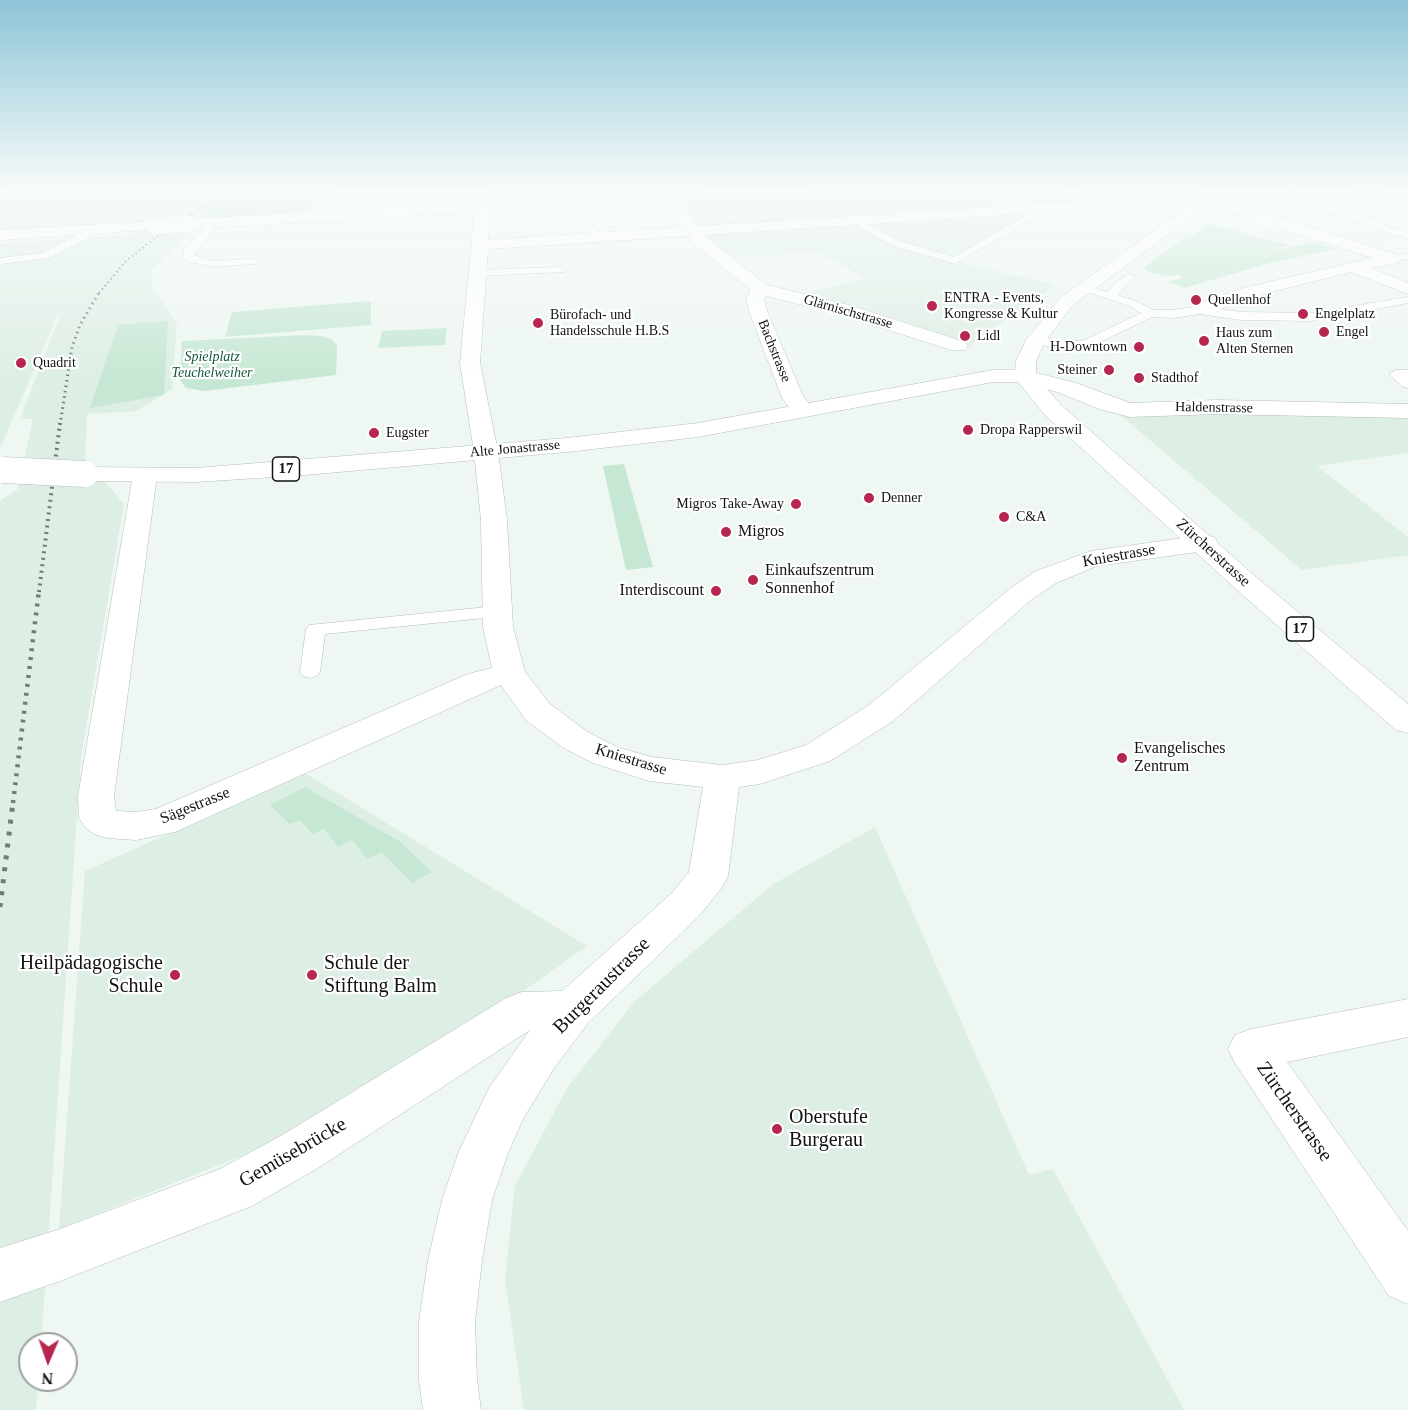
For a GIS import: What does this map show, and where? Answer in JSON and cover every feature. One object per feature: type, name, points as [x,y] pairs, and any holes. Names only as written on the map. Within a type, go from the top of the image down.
[{"type":"street","name":"Kniestrasse","points":[[477,254],[470,363],[486,452],[494,520],[498,627],[509,673],[538,712],[574,740],[605,755],[649,769],[722,777],[760,772],[818,753],[882,713],[1015,599],[1055,572],[1091,559],[1204,543]]},
{"type":"street","name":"Glärnischstrasse","points":[[716,254],[761,289],[842,309],[958,346]]},
{"type":"street","points":[[1025,376],[1026,361],[1036,340],[1066,302],[1130,254]]},
{"type":"street","points":[[1200,310],[1249,292],[1400,257]]},
{"type":"street","points":[[1353,267],[1408,289]]},
{"type":"street","name":"Bachstrasse","points":[[761,289],[755,299],[758,310],[793,398],[803,410]]},
{"type":"street","name":"Alte Jonastrasse","points":[[1,470],[85,474],[196,475],[486,452],[698,430],[993,376],[1025,376]]},
{"type":"street","name":"Haldenstrasse","points":[[1025,376],[1068,388],[1107,404],[1130,410],[1217,407],[1408,411]]},
{"type":"street","name":"Zürcherstrasse","points":[[1025,376],[1033,389],[1053,410],[1246,583],[1405,716]]},
{"type":"street","name":"Sägestrasse","points":[[145,475],[96,796],[98,818],[107,824],[136,826],[162,822],[479,681],[509,673]]},
{"type":"street","name":"Burgeraustrasse","points":[[452,1410],[448,1380],[447,1321],[455,1260],[467,1200],[484,1151],[506,1104],[538,1054],[572,1010],[686,904],[708,876],[722,777]]},
{"type":"street","name":"Gemüsebrücke","points":[[0,1275],[60,1255],[234,1188],[301,1151],[522,1011],[572,1010]]},
{"type":"street","name":"Zürcherstrasse","points":[[1408,1018],[1251,1049],[1408,1277]]},
{"type":"lane","points":[[0,261],[49,254]]},
{"type":"lane","points":[[188,254],[194,260],[214,264],[252,262]]},
{"type":"lane","points":[[931,254],[955,261],[967,254]]},
{"type":"lane","points":[[476,273],[561,270]]},
{"type":"lane","points":[[1110,297],[1119,285],[1130,278]]},
{"type":"lane","points":[[1084,289],[1134,304],[1150,313],[1173,314],[1200,310],[1241,316],[1311,317],[1408,300]]},
{"type":"lane","points":[[1036,340],[1065,346],[1088,343],[1150,313]]},
{"type":"lane","points":[[1408,374],[1396,374],[1408,384]]},
{"type":"lane","points":[[310,672],[316,629],[497,612]]},
{"type":"shaded area","points":[[0,254],[167,254],[152,269],[152,288],[177,324],[172,389],[136,411],[87,414],[85,459],[124,504],[81,757],[42,1332],[18,1332],[18,1392],[37,1392],[36,1410],[0,1410],[0,501],[18,489],[33,419],[20,419],[61,313],[57,316],[0,449]]},
{"type":"shaded area","name":"ENTRA - Events, Kongresse & Kultur","points":[[724,254],[792,254],[730,258]]},
{"type":"shaded area","name":"ENTRA - Events, Kongresse & Kultur","points":[[821,254],[971,254],[957,262],[1056,285],[969,346],[804,294],[864,278]]},
{"type":"shaded area","points":[[1118,413],[1408,413],[1408,453],[1317,466],[1408,537],[1408,555],[1302,570]]},
{"type":"shaded area","name":"Schule der Stiftung Balm","points":[[305,773],[587,946],[505,1004],[259,1149],[59,1229],[85,871]]},
{"type":"shaded area","name":"Oberstufe Burgerau","points":[[875,827],[1029,1175],[1053,1169],[1184,1410],[524,1410],[505,1279],[515,1186],[566,1090],[634,1002],[772,885]]},
{"type":"green space","points":[[1163,254],[1314,254],[1269,263],[1185,288],[1168,282],[1182,278],[1180,275],[1167,276],[1148,272],[1143,268]]},
{"type":"green space","points":[[371,301],[371,325],[225,337],[232,312]]},
{"type":"green space","points":[[168,321],[164,395],[90,408],[118,325]]},
{"type":"green space","points":[[447,328],[445,345],[378,348],[382,331]]},
{"type":"green space","name":"Spielplatz Teuchelweiher","points":[[322,336],[331,339],[337,345],[336,375],[205,391],[186,388],[180,380],[182,341]]},
{"type":"green space","points":[[624,464],[653,567],[626,570],[603,466]]},
{"type":"green space","points":[[305,787],[399,841],[432,872],[412,883],[382,852],[367,859],[352,840],[338,847],[324,829],[312,834],[300,820],[290,824],[270,805]]},
{"type":"railway","points":[[99,293],[126,261],[135,254]]},
{"type":"railway","points":[[60,425],[72,347],[80,325],[100,291]]},
{"type":"railway","points":[[39,592],[60,423]]},
{"type":"railway","points":[[13,803],[39,590]]},
{"type":"railway","points":[[0,907],[13,802]]},
{"type":"place","name":"Quellenhof","points":[[1196,300]]},
{"type":"place","name":"ENTRA - Events, Kongresse & Kultur","points":[[932,306]]},
{"type":"place","name":"Engelplatz","points":[[1303,314]]},
{"type":"place","name":"Bürofach- und Handelsschule H.B.S","points":[[538,323]]},
{"type":"place","name":"Engel","points":[[1324,332]]},
{"type":"place","name":"Lidl","points":[[965,336]]},
{"type":"place","name":"Haus zum Alten Sternen","points":[[1204,341]]},
{"type":"place","name":"H-Downtown","points":[[1139,347]]},
{"type":"place","name":"Quadrit","points":[[21,363]]},
{"type":"place","name":"Steiner","points":[[1109,370]]},
{"type":"place","name":"Stadthof","points":[[1139,378]]},
{"type":"place","name":"Dropa Rapperswil","points":[[968,430]]},
{"type":"place","name":"Eugster","points":[[374,433]]},
{"type":"place","name":"Denner","points":[[869,498]]},
{"type":"place","name":"Migros Take-Away","points":[[796,504]]},
{"type":"place","name":"C&A","points":[[1004,517]]},
{"type":"place","name":"Migros","points":[[726,532]]},
{"type":"place","name":"Einkaufszentrum Sonnenhof","points":[[753,580]]},
{"type":"place","name":"Interdiscount","points":[[716,591]]},
{"type":"place","name":"Evangelisches Zentrum","points":[[1122,758]]},
{"type":"place","name":"Heilpädagogische Schule","points":[[175,975]]},
{"type":"place","name":"Schule der Stiftung Balm","points":[[312,975]]},
{"type":"place","name":"Oberstufe Burgerau","points":[[777,1129]]}]
